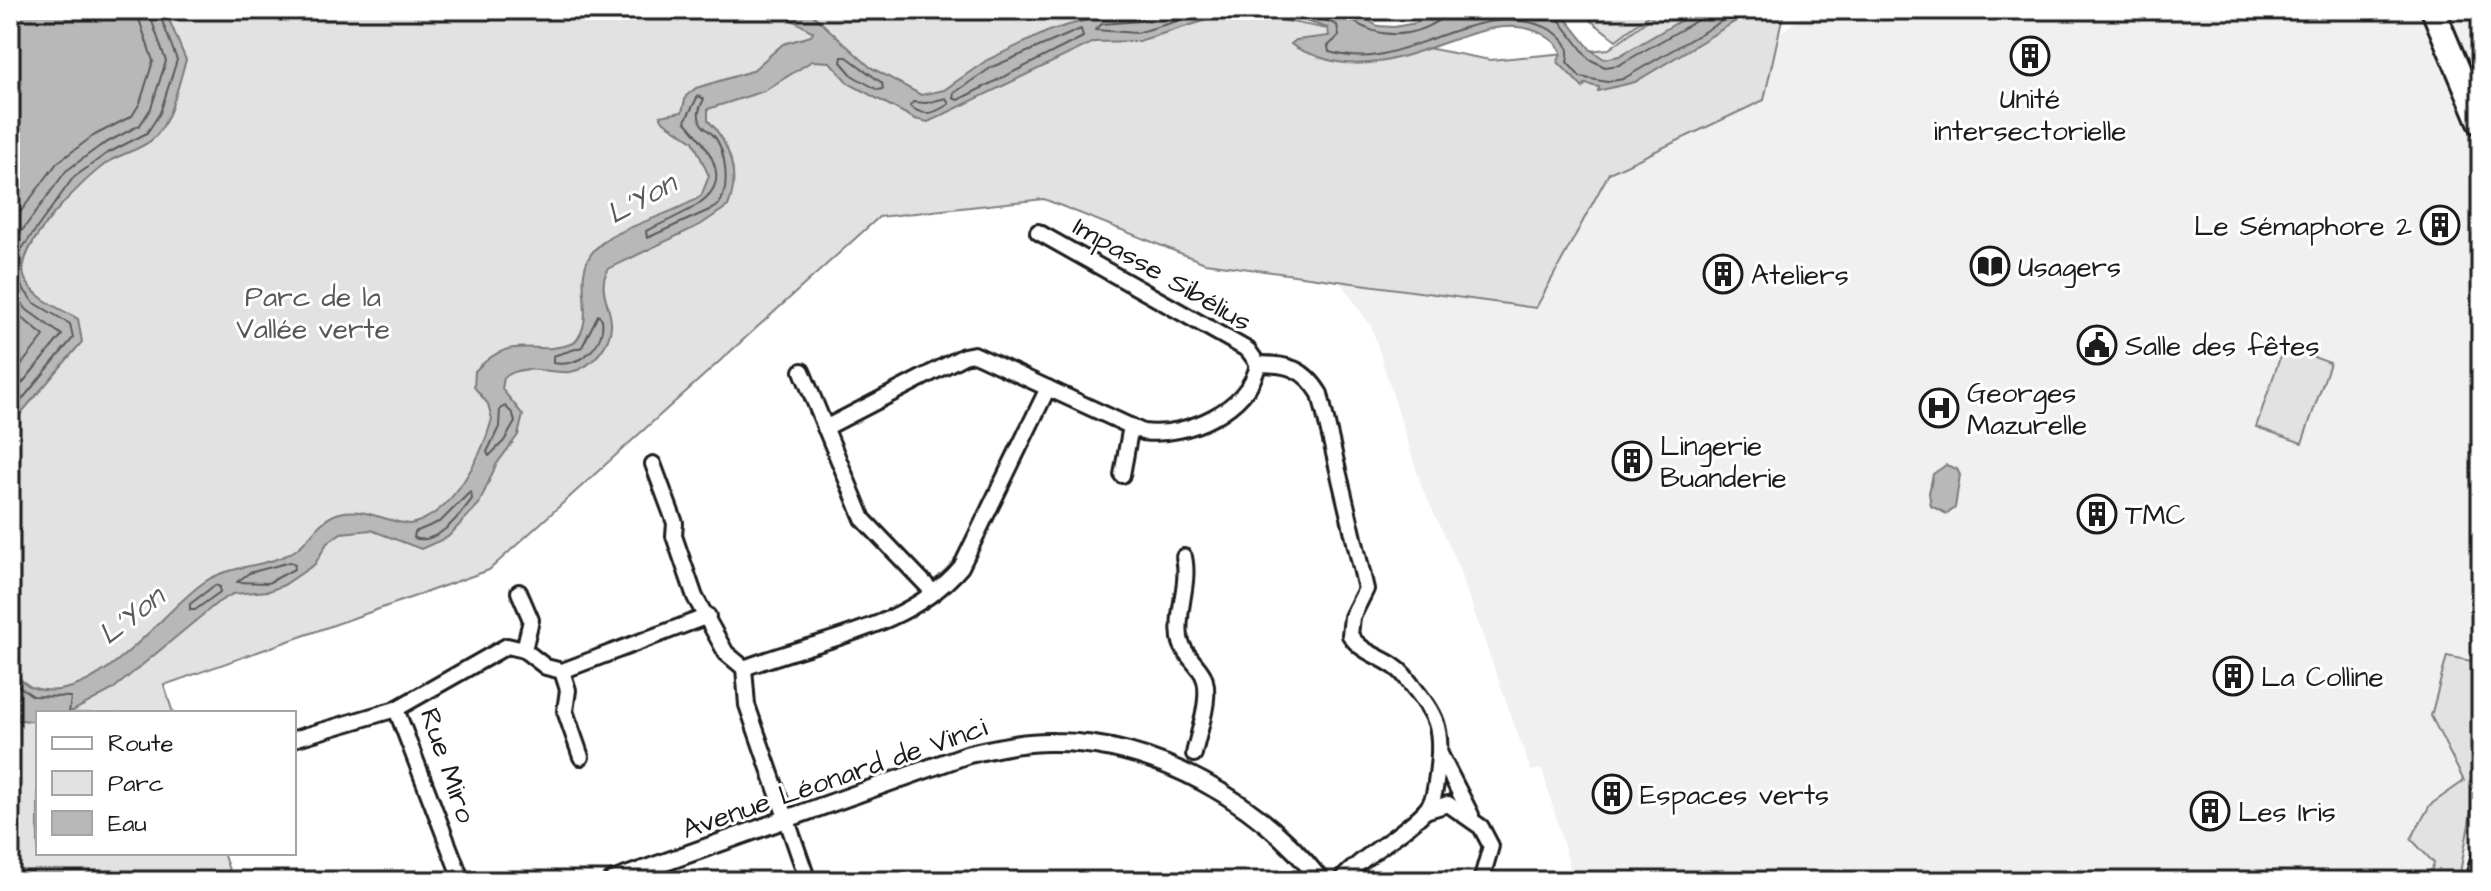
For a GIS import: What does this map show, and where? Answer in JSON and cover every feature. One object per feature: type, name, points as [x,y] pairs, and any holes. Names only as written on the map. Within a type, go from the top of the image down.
[{"type":"main road","points":[[2433,10],[2481,124]]},
{"type":"main road","points":[[2476,881],[2481,862]]},
{"type":"street","name":"Impasse Sibélius","points":[[1038,232],[1248,350],[1258,364]]},
{"type":"street","points":[[825,428],[894,395],[964,356],[980,356],[1131,426],[1161,434],[1195,427],[1242,397],[1255,381],[1258,364],[1289,364],[1305,374],[1320,394],[1366,589],[1352,617],[1350,635],[1363,649],[1389,662],[1404,675],[1440,728],[1440,754],[1433,798],[1425,811]]},
{"type":"street","points":[[802,371],[863,519],[934,593]]},
{"type":"street","points":[[744,668],[897,616],[934,593],[961,567],[1048,388]]},
{"type":"street","points":[[1122,475],[1131,426]]},
{"type":"street","points":[[653,464],[675,523],[674,536],[695,597],[726,653],[744,668],[747,705],[808,881]]},
{"type":"street","points":[[1184,557],[1187,570],[1179,637],[1204,676],[1206,690],[1194,754]]},
{"type":"street","points":[[519,592],[531,620],[524,650],[546,667],[562,671],[708,616]]},
{"type":"street","name":"Rue Miro","points":[[462,881],[396,709],[507,646],[524,650]]},
{"type":"street","points":[[562,671],[568,690],[565,711],[581,757]]},
{"type":"street","points":[[296,738],[396,709]]},
{"type":"street","name":"Avenue Léonard de Vinci","points":[[612,881],[969,754],[1016,744],[1055,741],[1144,759],[1211,786],[1258,816],[1293,847],[1321,881]]},
{"type":"street","points":[[1440,754],[1473,819],[1488,836],[1491,846],[1483,874]]},
{"type":"street","points":[[1340,881],[1364,857],[1425,811],[1448,804],[1473,819]]},
{"type":"shaded area","name":"Georges Mazurelle","points":[[1811,10],[2418,10],[2481,158],[2481,793],[2462,881],[1574,881],[1542,769],[1531,771],[1453,553],[1422,488],[1372,328],[1326,261],[1714,82]]},
{"type":"shaded area","points":[[2447,10],[2481,10],[2481,88]]},
{"type":"green space","name":"Parc de la Vallée verte","points":[[10,10],[1228,10],[1490,60],[1609,49],[1661,10],[1784,10],[1764,100],[1609,173],[1536,308],[1205,263],[1044,199],[879,217],[489,570],[164,685],[172,711],[36,711],[36,855],[224,855],[233,881],[10,881]]},
{"type":"green space","points":[[1577,10],[1656,10],[1616,40]]},
{"type":"green space","points":[[2284,346],[2330,363],[2302,443],[2256,427]]},
{"type":"green space","points":[[2447,656],[2481,663],[2481,759],[2459,878],[2457,881],[2427,881],[2434,863],[2411,839],[2430,805],[2464,781],[2431,716]]},
{"type":"water","points":[[10,10],[165,10],[186,60],[170,112],[154,138],[110,161],[85,181],[54,214],[29,250],[24,266],[29,286],[41,298],[78,319],[82,342],[10,426]]},
{"type":"water","points":[[775,10],[804,10],[813,15],[870,67],[921,95],[944,90],[987,60],[1051,30],[1101,16],[1121,17],[1151,10],[1350,10],[1378,26],[1394,27],[1416,23],[1442,10],[1559,10],[1591,50],[1604,59],[1619,56],[1699,10],[1754,10],[1635,82],[1598,91],[1599,87],[1585,84],[1583,88],[1558,62],[1561,52],[1552,40],[1520,27],[1494,28],[1381,62],[1350,64],[1319,57],[1291,44],[1296,40],[1329,36],[1328,28],[1292,17],[1252,12],[1207,20],[1139,41],[1094,42],[928,122],[915,119],[848,83],[830,62],[812,61],[764,91],[708,109],[708,120],[722,138],[731,160],[733,183],[728,206],[700,225],[608,269],[604,290],[610,331],[604,347],[592,361],[570,372],[527,370],[511,373],[504,378],[502,389],[523,415],[518,435],[496,465],[479,504],[448,537],[421,549],[371,530],[341,533],[327,543],[315,564],[284,585],[269,591],[233,594],[217,603],[112,690],[73,711],[36,711],[36,722],[14,719],[10,714],[10,671],[34,688],[57,690],[80,684],[125,654],[203,583],[225,572],[294,551],[333,516],[359,512],[410,524],[439,510],[463,483],[481,450],[492,419],[488,404],[474,387],[475,371],[502,351],[524,347],[560,347],[574,343],[584,323],[584,277],[591,254],[612,236],[701,196],[709,176],[693,141],[660,116],[682,112],[686,96],[696,88],[752,71],[783,44],[811,36],[813,32]]},
{"type":"water","points":[[1946,465],[1957,469],[1960,475],[1955,508],[1947,514],[1931,506],[1929,493],[1933,474]]},
{"type":"place","name":"Unité intersectorielle","points":[[2030,56]]},
{"type":"place","name":"Le Sémaphore 2","points":[[2440,225]]},
{"type":"place","name":"Usagers","points":[[1990,266]]},
{"type":"place","name":"Ateliers","points":[[1723,274]]},
{"type":"place","name":"Salle des fêtes","points":[[2097,345]]},
{"type":"place","name":"Georges Mazurelle","points":[[1939,408]]},
{"type":"place","name":"Lingerie Buanderie","points":[[1632,461]]},
{"type":"place","name":"TMC","points":[[2097,514]]},
{"type":"place","name":"La Colline","points":[[2233,676]]},
{"type":"place","name":"Espaces verts","points":[[1612,794]]},
{"type":"place","name":"Les Iris","points":[[2210,811]]},
{"type":"water label","name":"L'Yon","points":[[641,198]]},
{"type":"water label","name":"L'Yon","points":[[131,615]]}]
